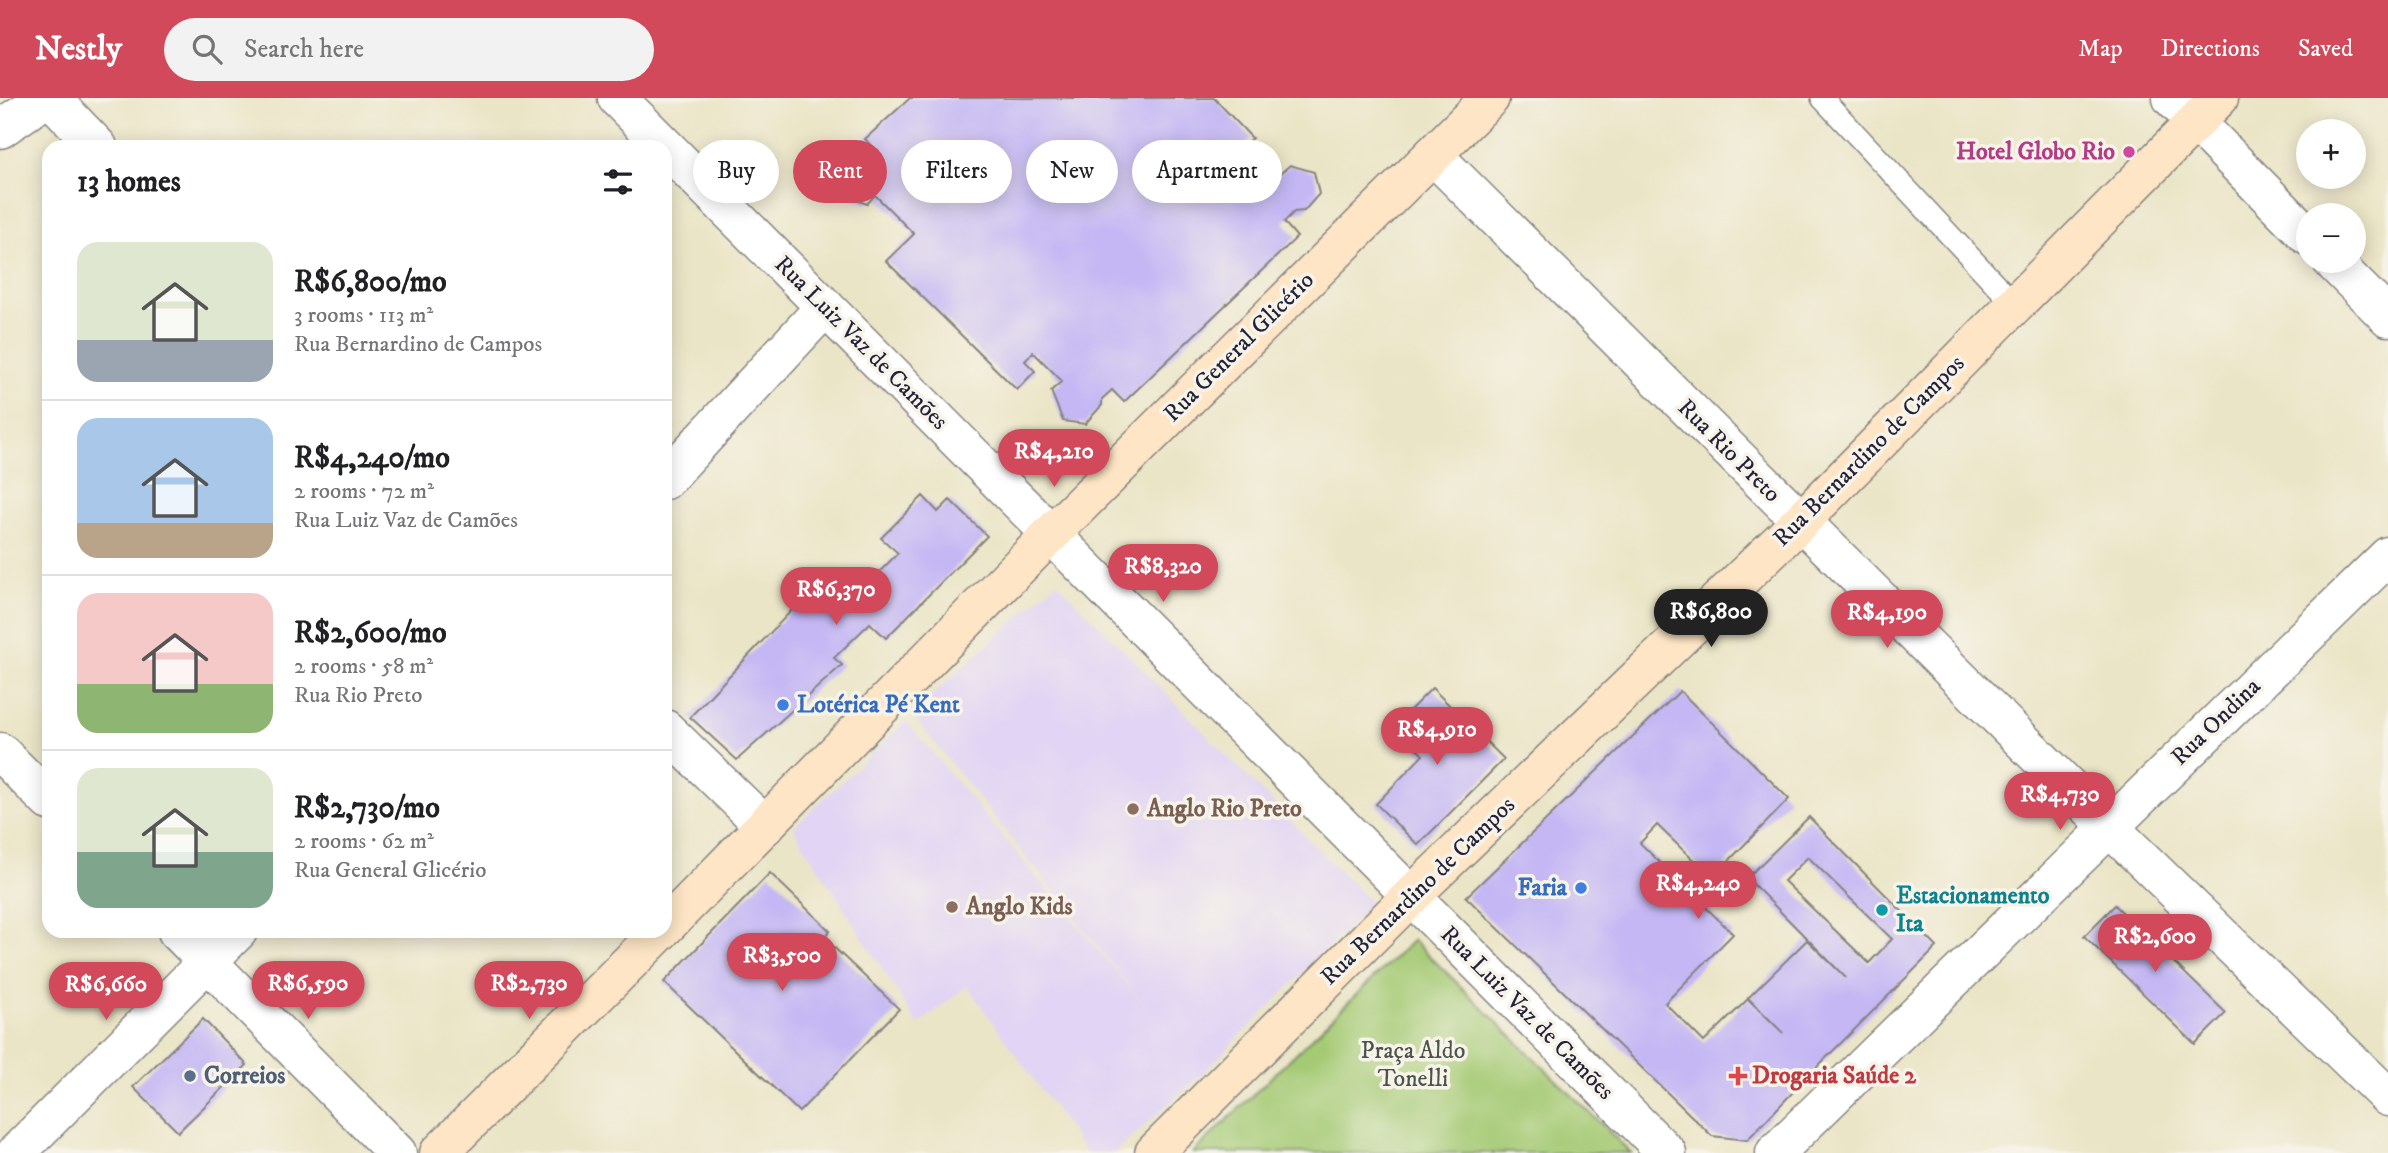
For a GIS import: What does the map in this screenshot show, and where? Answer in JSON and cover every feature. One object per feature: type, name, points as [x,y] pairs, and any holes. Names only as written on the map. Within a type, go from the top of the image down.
[{"type":"street","points":[[0,130],[49,98],[91,140]]},
{"type":"street","name":"Rua Luiz Vaz de Camões","points":[[617,98],[659,140]]},
{"type":"street","name":"Rua General Glicério","points":[[672,920],[1051,534],[1490,98]]},
{"type":"street","points":[[2196,106],[2296,222]]},
{"type":"street","name":"Rua Bernardino de Campos","points":[[1154,1153],[1410,895],[1800,522],[2014,304],[2196,106]]},
{"type":"street","name":"Rua Luiz Vaz de Camões","points":[[672,153],[1667,1153]]},
{"type":"street","name":"Rua Rio Preto","points":[[1433,155],[2108,827],[2388,1097]]},
{"type":"street","points":[[2344,273],[2388,317]]},
{"type":"street","points":[[672,472],[825,307]]},
{"type":"street","name":"Rua Ondina","points":[[1775,1153],[2388,556]]},
{"type":"street","points":[[672,736],[765,827]]},
{"type":"street","points":[[0,752],[42,794]]},
{"type":"street","points":[[184,938],[397,1153]]},
{"type":"street","points":[[16,1153],[231,938]]},
{"type":"street","points":[[439,1153],[654,938]]},
{"type":"lane","points":[[1822,98],[2014,304]]},
{"type":"shaded area","points":[[1057,582],[1372,904],[1201,1075],[1114,1153],[1086,1153],[967,986],[918,1025],[793,828],[906,721],[1161,1025],[911,714]]},
{"type":"green space","name":"Praça Aldo Tonelli","points":[[1413,940],[1631,1153],[1193,1153]]},
{"type":"building","points":[[910,98],[1214,98],[1252,138],[1132,140],[1132,203],[1282,203],[1282,172],[1290,165],[1314,172],[1319,194],[1304,211],[1294,212],[1284,222],[1297,237],[1124,402],[1112,390],[1102,399],[1102,405],[1085,424],[1063,421],[1051,391],[1062,381],[1033,352],[1025,361],[1035,371],[1017,390],[886,261],[914,234],[883,203],[887,203],[887,140],[865,139]]},
{"type":"building","points":[[923,496],[938,512],[950,500],[987,536],[886,638],[870,623],[834,658],[842,665],[737,760],[690,717],[811,590],[836,586],[850,602],[898,553],[881,538]]},
{"type":"building","points":[[1432,688],[1504,759],[1418,845],[1376,804],[1423,755],[1394,726]]},
{"type":"building","name":"Faria","points":[[1680,691],[1789,799],[1712,878],[1657,825],[1640,843],[1733,934],[1665,1003],[1704,1042],[1748,999],[1783,1033],[1748,998],[1807,940],[1846,978],[1747,878],[1809,817],[1937,947],[1747,1140],[1712,1136],[1466,897]],"holes":[[[1808,857],[1892,939],[1869,963],[1784,881]]]},
{"type":"building","points":[[770,873],[830,931],[824,938],[899,1009],[799,1112],[664,982]]},
{"type":"building","points":[[2115,905],[2226,1013],[2195,1044],[2084,936]]},
{"type":"building","name":"Correios","points":[[203,1019],[247,1065],[178,1132],[133,1087]]},
{"type":"place","name":"Hotel Globo Rio","points":[[2129,152]]},
{"type":"place","name":"Lotérica Pé Kent","points":[[783,705]]},
{"type":"place","name":"Anglo Rio Preto","points":[[1133,809]]},
{"type":"place","name":"Faria","points":[[1581,888]]},
{"type":"place","name":"Anglo Kids","points":[[952,907]]},
{"type":"place","name":"Estacionamento Ita","points":[[1882,910]]},
{"type":"place","name":"Correios","points":[[190,1076]]},
{"type":"place","name":"Drogaria Saúde 2","points":[[1738,1076]]}]
